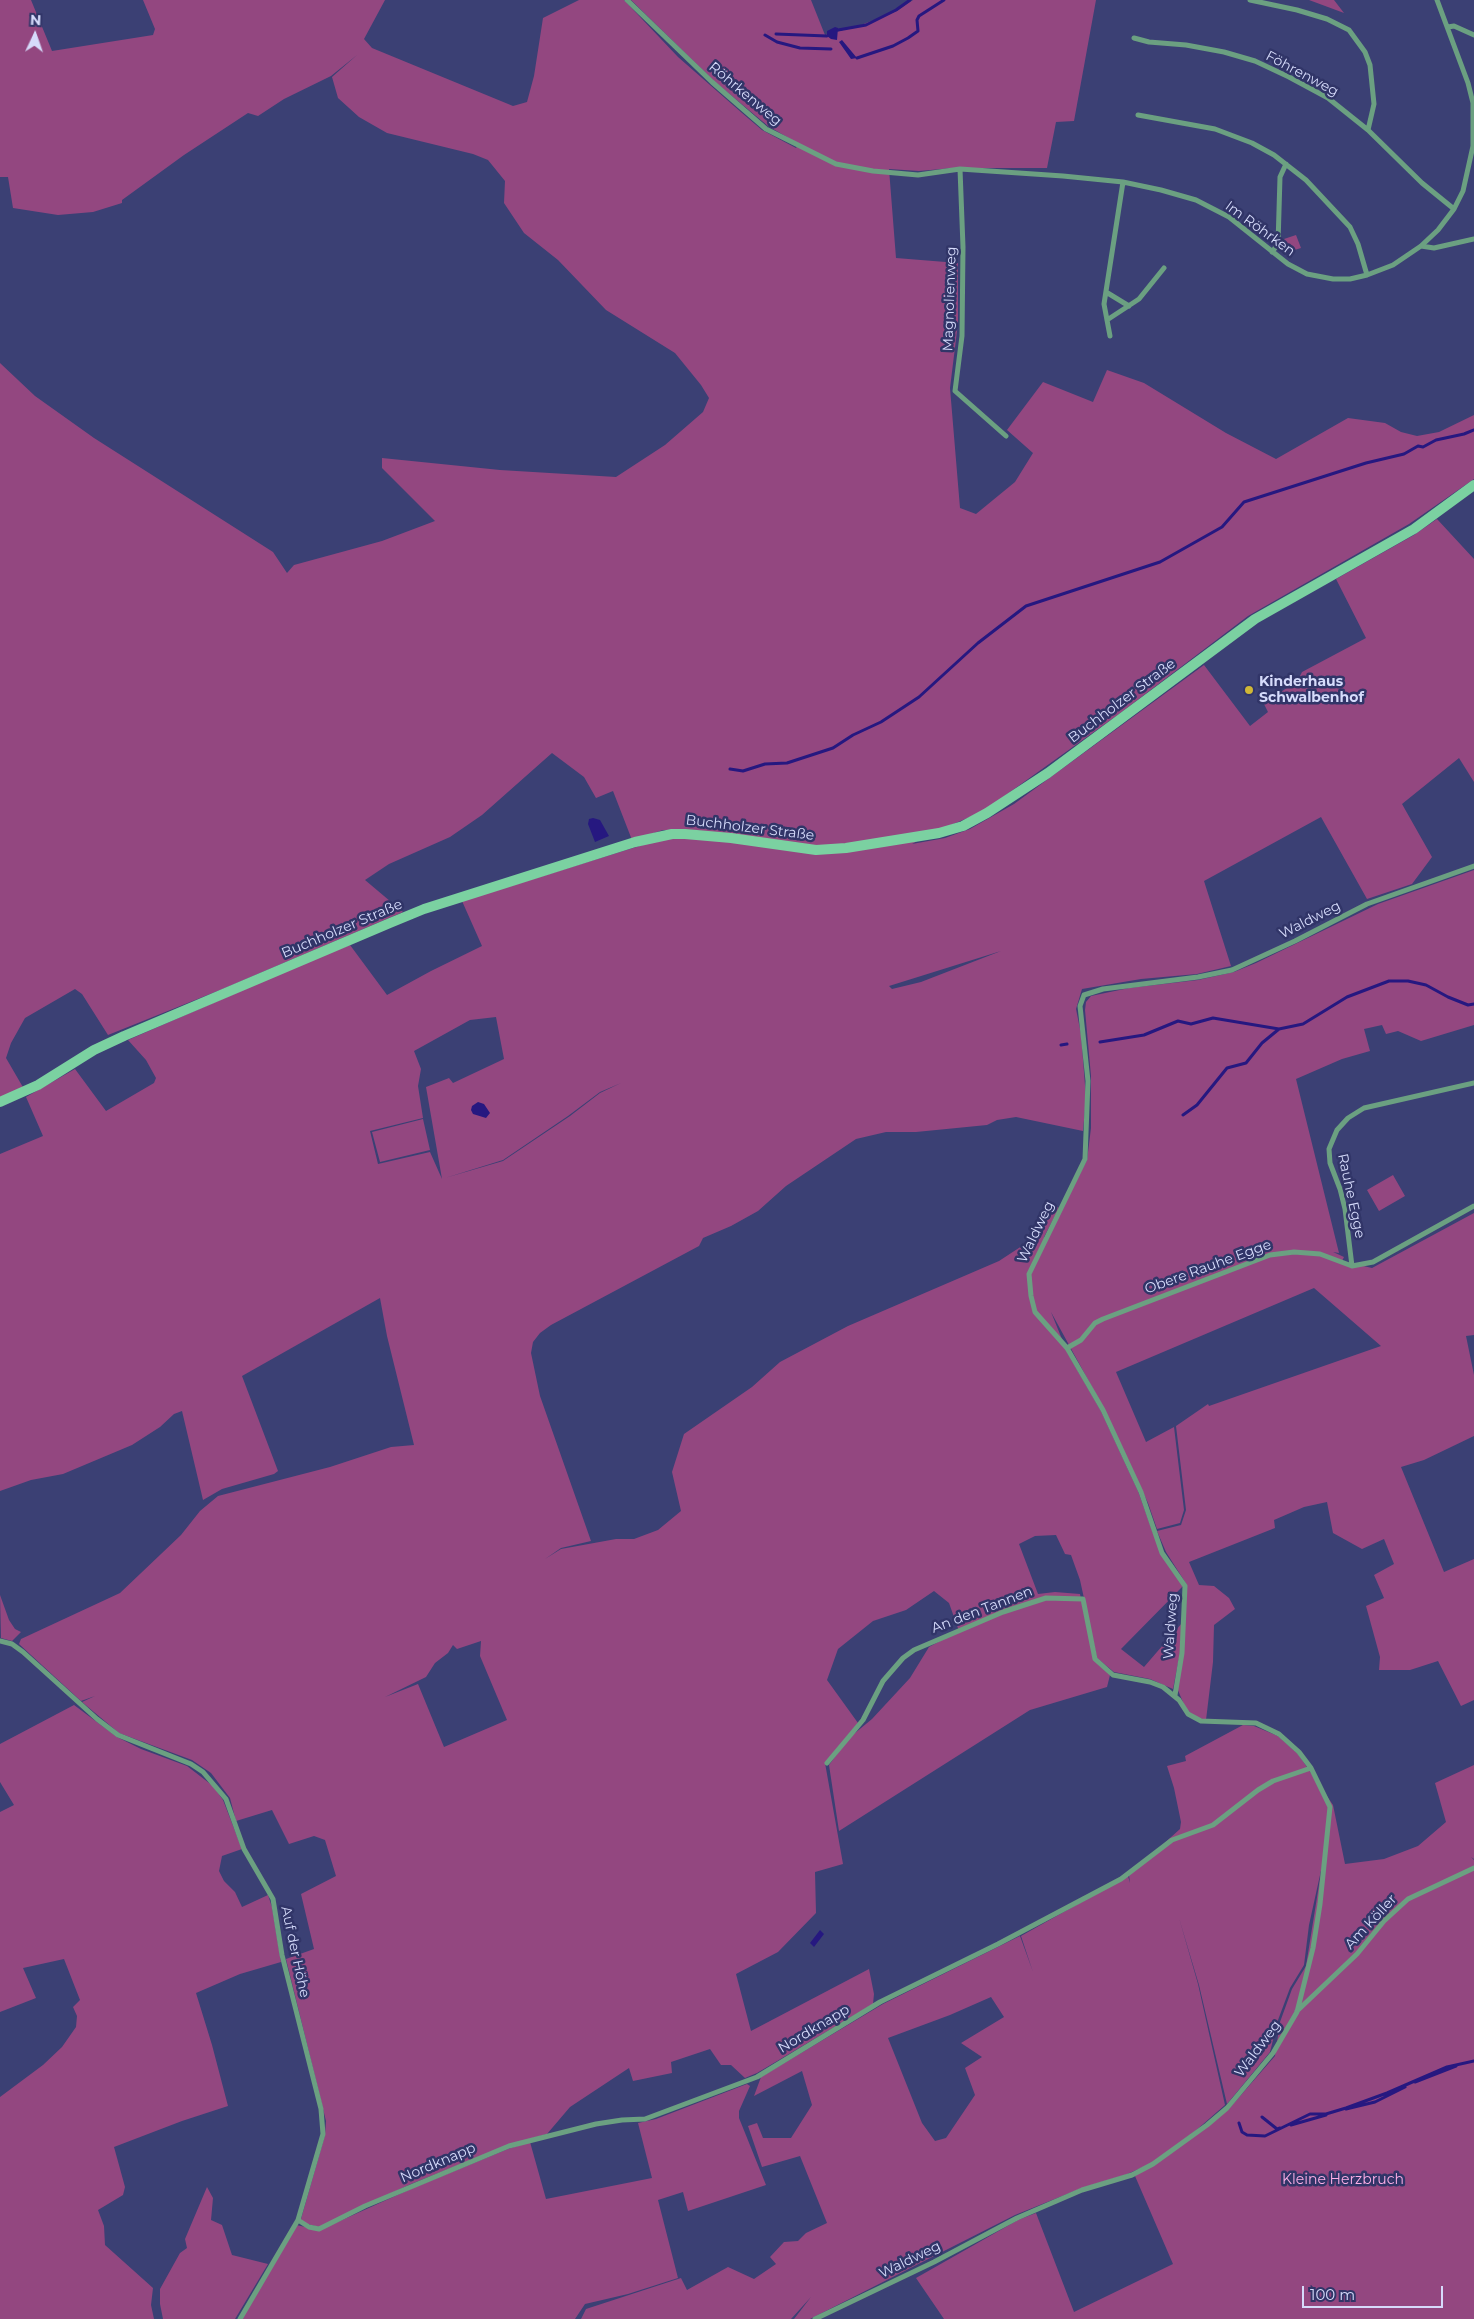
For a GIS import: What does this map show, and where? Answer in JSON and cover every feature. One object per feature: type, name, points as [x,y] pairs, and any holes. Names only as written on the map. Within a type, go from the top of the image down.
[{"type":"street","name":"Röhrkenweg","points":[[627,0],[712,82],[766,129],[789,142],[836,164],[873,171],[918,175],[960,169]]},
{"type":"street","points":[[1250,0],[1297,10],[1328,20],[1349,30],[1365,52],[1370,65],[1374,104],[1368,130]]},
{"type":"street","name":"Im Röhrken","points":[[960,169],[1123,182],[1161,190],[1196,200],[1229,217],[1288,264],[1307,274],[1334,279],[1350,279],[1367,275],[1393,265],[1421,246],[1438,230],[1454,208],[1463,191],[1470,168],[1473,146],[1474,103],[1437,0]]},
{"type":"street","points":[[1448,27],[1454,26],[1474,35]]},
{"type":"street","name":"Föhrenweg","points":[[1134,38],[1149,42],[1186,45],[1224,52],[1255,61],[1289,77],[1328,98],[1368,130],[1422,183],[1454,208]]},
{"type":"street","points":[[1138,115],[1215,129],[1252,143],[1286,164],[1306,180],[1350,227],[1358,244],[1367,275]]},
{"type":"street","points":[[1272,252],[1278,244],[1280,177],[1286,164]]},
{"type":"street","name":"Magnolienweg","points":[[960,169],[963,247],[962,336],[955,391],[1006,436]]},
{"type":"street","points":[[1110,336],[1104,304],[1123,182]]},
{"type":"street","points":[[1421,246],[1434,248],[1474,239]]},
{"type":"street","points":[[1108,320],[1129,306],[1151,286],[1164,268]]},
{"type":"street","points":[[1106,292],[1129,306]]},
{"type":"street","name":"Buchholzer Straße","points":[[0,1102],[38,1084],[94,1050],[124,1036],[390,923],[432,907],[635,842],[664,835],[685,834],[732,838],[816,850],[846,848],[939,833],[963,826],[987,813],[1048,773],[1255,619],[1414,529],[1474,485]]},
{"type":"street","name":"Waldweg","points":[[815,2319],[934,2262],[1017,2218],[1082,2190],[1132,2175],[1153,2164],[1227,2108],[1273,2054],[1297,2012],[1315,1939],[1325,1867],[1330,1806],[1311,1768],[1299,1752],[1279,1734],[1256,1723],[1201,1721],[1188,1714],[1175,1695],[1182,1653],[1185,1586],[1162,1553],[1141,1492],[1103,1410],[1067,1348],[1034,1312],[1028,1274],[1084,1159],[1088,1081],[1080,1006],[1084,995],[1116,986],[1176,981],[1232,970],[1287,945],[1366,904],[1474,866]]},
{"type":"street","name":"Rauhe Egge","points":[[1352,1266],[1345,1209],[1330,1163],[1329,1149],[1337,1130],[1348,1118],[1364,1108],[1474,1083]]},
{"type":"street","points":[[1352,1266],[1373,1262],[1474,1206]]},
{"type":"street","name":"Obere Rauhe Egge","points":[[1067,1348],[1081,1340],[1095,1323],[1103,1318],[1270,1255],[1294,1252],[1320,1254],[1352,1266]]},
{"type":"street","name":"An den Tannen","points":[[827,1763],[863,1720],[883,1681],[903,1658],[914,1650],[1003,1612],[1046,1598],[1083,1599],[1095,1659],[1113,1675],[1157,1684],[1175,1695]]},
{"type":"street","name":"Auf der Höhe","points":[[0,1641],[12,1644],[23,1652],[97,1719],[118,1734],[191,1764],[204,1772],[226,1799],[244,1849],[275,1907],[282,1955],[322,2116],[323,2134],[298,2220],[240,2319]]},
{"type":"street","name":"Nordknapp","points":[[298,2220],[309,2227],[319,2228],[365,2206],[509,2146],[596,2124],[622,2120],[645,2120],[757,2077],[880,2002],[998,1944],[1121,1879],[1172,1840],[1213,1825],[1258,1790],[1273,1781],[1311,1768]]},
{"type":"street","name":"Am Köller","points":[[1297,2012],[1357,1954],[1384,1921],[1408,1899],[1474,1868]]},
{"type":"green space","points":[[0,0],[31,0],[52,51],[153,35],[155,29],[143,0],[385,0],[364,39],[372,48],[513,106],[527,102],[534,76],[543,18],[579,0],[624,0],[678,57],[742,113],[762,130],[796,148],[799,144],[768,126],[714,81],[631,0],[811,0],[825,35],[861,25],[897,11],[913,0],[1096,0],[1074,121],[1056,122],[1047,168],[953,168],[919,171],[889,169],[896,258],[958,263],[958,323],[950,388],[960,508],[976,514],[1015,482],[1033,453],[1007,430],[1043,382],[1093,402],[1107,370],[1144,383],[1226,433],[1276,459],[1348,418],[1385,423],[1401,432],[1417,436],[1439,432],[1474,415],[1474,479],[1409,524],[1248,616],[1119,714],[982,812],[934,832],[912,844],[945,838],[970,829],[1014,804],[1204,665],[1250,726],[1268,712],[1264,704],[1298,680],[1302,672],[1366,638],[1336,579],[1414,535],[1437,519],[1474,559],[1474,782],[1459,758],[1402,804],[1432,857],[1412,884],[1367,899],[1321,817],[1204,881],[1231,966],[1197,974],[1141,979],[1082,989],[1076,1009],[1081,1034],[1086,1098],[1083,1131],[1016,1117],[997,1120],[987,1125],[916,1132],[886,1132],[856,1139],[786,1186],[758,1211],[731,1226],[703,1238],[699,1246],[551,1325],[540,1333],[533,1342],[531,1353],[540,1396],[591,1541],[561,1548],[545,1559],[561,1549],[616,1539],[634,1539],[658,1530],[681,1511],[672,1472],[684,1434],[752,1387],[780,1362],[848,1326],[999,1261],[1028,1242],[1047,1200],[1059,1208],[1044,1237],[1044,1241],[1087,1160],[1091,1128],[1091,1076],[1085,1010],[1086,1002],[1091,996],[1129,988],[1198,980],[1234,972],[1378,904],[1474,870],[1474,1025],[1421,1041],[1398,1031],[1386,1034],[1382,1025],[1364,1029],[1370,1051],[1342,1059],[1296,1079],[1339,1253],[1333,1252],[1344,1257],[1342,1261],[1372,1268],[1474,1213],[1474,1335],[1466,1336],[1474,1375],[1474,1436],[1424,1460],[1401,1467],[1444,1572],[1474,1559],[1474,1700],[1461,1706],[1438,1661],[1410,1670],[1379,1670],[1380,1657],[1366,1606],[1384,1598],[1374,1575],[1394,1564],[1384,1539],[1362,1549],[1333,1533],[1327,1502],[1304,1507],[1274,1520],[1275,1528],[1189,1562],[1199,1585],[1214,1586],[1229,1598],[1235,1609],[1214,1625],[1213,1662],[1206,1720],[1195,1717],[1186,1709],[1177,1688],[1187,1585],[1166,1552],[1157,1531],[1181,1525],[1186,1510],[1176,1426],[1208,1404],[1209,1406],[1381,1346],[1314,1288],[1116,1372],[1146,1442],[1174,1427],[1184,1510],[1180,1523],[1157,1529],[1148,1503],[1104,1409],[1051,1312],[1068,1354],[1101,1411],[1138,1491],[1153,1533],[1183,1586],[1121,1649],[1144,1667],[1182,1623],[1180,1653],[1173,1689],[1150,1679],[1114,1672],[1097,1658],[1080,1580],[1071,1555],[1065,1554],[1056,1535],[1035,1536],[1019,1544],[1038,1594],[1055,1592],[1080,1594],[1094,1660],[1110,1675],[1107,1687],[1030,1710],[839,1831],[829,1765],[849,1738],[872,1719],[910,1678],[929,1647],[959,1631],[949,1603],[934,1591],[906,1610],[873,1621],[838,1649],[827,1680],[858,1723],[825,1763],[843,1864],[815,1872],[816,1913],[778,1952],[736,1974],[751,2031],[869,1969],[874,1994],[873,2004],[757,2073],[745,2078],[731,2065],[721,2065],[710,2049],[671,2062],[672,2073],[633,2081],[629,2068],[570,2107],[547,2134],[508,2145],[411,2184],[319,2227],[303,2223],[301,2219],[325,2135],[326,2121],[286,1959],[314,1949],[301,1894],[336,1876],[325,1840],[314,1836],[289,1844],[272,1810],[236,1821],[230,1798],[211,1773],[192,1760],[119,1733],[82,1702],[95,1696],[81,1701],[19,1644],[21,1639],[120,1593],[181,1535],[200,1511],[218,1496],[330,1467],[391,1447],[414,1445],[387,1336],[380,1298],[242,1376],[278,1471],[274,1474],[222,1489],[203,1500],[182,1411],[174,1414],[160,1427],[132,1445],[63,1474],[31,1480],[0,1491],[0,1154],[43,1136],[26,1097],[75,1069],[106,1111],[154,1083],[156,1078],[146,1060],[128,1040],[312,960],[350,945],[387,995],[482,946],[462,901],[662,839],[760,839],[694,830],[663,830],[632,840],[613,791],[596,798],[584,777],[552,753],[482,815],[450,837],[389,864],[365,880],[403,912],[225,988],[108,1035],[82,994],[75,989],[25,1018],[11,1043],[6,1058],[24,1089],[0,1098],[0,363],[35,396],[94,438],[273,552],[287,573],[294,565],[382,541],[435,521],[382,468],[382,458],[500,470],[616,477],[665,445],[703,412],[709,398],[675,353],[606,310],[558,260],[524,233],[504,203],[505,181],[488,160],[473,154],[387,133],[359,117],[338,98],[332,77],[357,55],[331,76],[284,99],[258,116],[248,113],[184,155],[122,200],[122,203],[93,212],[58,215],[13,208],[8,177],[0,177]],"holes":[[[1001,951],[921,982],[892,989],[889,986]],[[496,1017],[504,1059],[453,1083],[449,1078],[426,1087],[442,1179],[430,1152],[378,1164],[370,1131],[423,1118],[418,1086],[421,1069],[414,1051],[470,1020]],[[621,1083],[600,1093],[570,1116],[503,1161],[445,1178],[503,1160],[600,1092]],[[481,1641],[480,1656],[507,1720],[444,1747],[418,1684],[385,1697],[426,1677],[435,1663],[448,1653],[453,1645],[457,1649]]]},
{"type":"green space","points":[[1309,0],[1334,0],[1344,13]]},
{"type":"green space","points":[[1296,235],[1301,248],[1288,252],[1284,239]]},
{"type":"green space","points":[[423,1119],[430,1150],[380,1162],[372,1132]]},
{"type":"green space","points":[[1393,1175],[1405,1196],[1379,1211],[1367,1190]]},
{"type":"green space","points":[[0,1595],[9,1620],[15,1629],[21,1632],[12,1641],[1,1638]]},
{"type":"green space","points":[[74,1705],[117,1737],[141,1749],[187,1766],[213,1786],[223,1800],[242,1849],[222,1856],[219,1871],[224,1881],[235,1892],[242,1907],[268,1895],[272,1907],[281,1962],[240,1974],[196,1993],[228,2106],[114,2147],[125,2187],[123,2195],[98,2210],[104,2226],[105,2245],[153,2288],[151,2305],[154,2319],[0,2319],[0,2097],[43,2065],[62,2047],[76,2027],[77,2016],[73,2007],[80,2000],[64,1959],[23,1968],[36,1998],[0,2012],[0,1812],[14,1805],[0,1782],[0,1744]]},
{"type":"green space","name":"Kleine Herzbruch","points":[[1243,1725],[1254,1726],[1278,1736],[1298,1754],[1333,1805],[1345,1864],[1384,1859],[1418,1846],[1446,1822],[1435,1783],[1474,1765],[1474,1859],[1471,1857],[1474,1860],[1474,2319],[944,2319],[916,2278],[1018,2220],[1036,2213],[1074,2312],[1173,2264],[1135,2176],[1228,2110],[1275,2056],[1280,2022],[1292,1989],[1306,1966],[1322,1866],[1309,1925],[1304,1965],[1290,1988],[1278,2020],[1270,2052],[1227,2104],[1199,1985],[1179,1918],[1198,1984],[1225,2105],[1194,2132],[1152,2163],[1125,2175],[1082,2188],[1015,2215],[810,2319],[794,2319],[811,2297],[791,2319],[581,2319],[586,2309],[681,2278],[687,2290],[728,2267],[754,2279],[776,2264],[770,2257],[784,2242],[798,2241],[806,2233],[827,2223],[800,2156],[762,2167],[748,2126],[757,2123],[763,2138],[791,2138],[812,2105],[802,2071],[754,2096],[761,2077],[883,2004],[1020,1936],[1033,1972],[1021,1936],[1128,1876],[1130,1883],[1129,1875],[1180,1829],[1181,1822],[1174,1788],[1167,1766],[1186,1761],[1185,1756]],"holes":[[[991,1997],[1004,2017],[961,2043],[982,2057],[965,2068],[975,2095],[946,2138],[935,2141],[922,2123],[888,2038],[950,2015]]]},
{"type":"green space","points":[[747,2084],[750,2086],[739,2111],[739,2118],[766,2185],[688,2211],[683,2192],[658,2200],[678,2278],[628,2294],[585,2304],[575,2319],[241,2319],[296,2225],[320,2230],[413,2188],[508,2149],[530,2142],[546,2199],[652,2178],[638,2123],[656,2119]]},
{"type":"green space","points":[[207,2187],[213,2198],[211,2220],[222,2225],[232,2255],[268,2264],[235,2319],[163,2319],[160,2289],[180,2253],[187,2248],[185,2239]]},
{"type":"shaded area","points":[[835,27],[838,28],[837,40],[827,36],[827,31]]},
{"type":"shaded area","points":[[842,40],[857,58],[851,59],[839,42]]},
{"type":"shaded area","points":[[589,819],[600,820],[609,836],[595,842],[588,824]]},
{"type":"shaded area","points":[[478,1102],[484,1104],[490,1113],[486,1118],[473,1114],[471,1110],[472,1106]]},
{"type":"shaded area","points":[[820,1930],[824,1934],[814,1947],[810,1943]]},
{"type":"waterway","points":[[838,30],[866,25],[896,10],[910,0]]},
{"type":"waterway","points":[[857,58],[893,46],[908,38],[918,31],[917,20],[919,16],[944,0]]},
{"type":"waterway","points":[[776,34],[827,36]]},
{"type":"waterway","points":[[765,35],[777,42],[800,48],[831,49]]},
{"type":"waterway","points":[[730,769],[743,771],[765,764],[787,763],[833,748],[853,735],[881,722],[919,697],[978,643],[1026,606],[1160,562],[1222,527],[1244,502],[1366,463],[1404,454],[1418,446],[1423,447],[1436,440],[1474,430]]},
{"type":"waterway","points":[[1100,1042],[1144,1035],[1178,1021],[1191,1024],[1213,1018],[1279,1029],[1303,1024],[1347,997],[1389,981],[1408,981],[1426,985],[1468,1005],[1474,1004]]},
{"type":"waterway","points":[[1183,1115],[1197,1105],[1227,1068],[1246,1063],[1262,1043],[1279,1029]]},
{"type":"waterway","points":[[1061,1045],[1067,1044]]},
{"type":"waterway","points":[[1239,2123],[1242,2132],[1247,2135],[1265,2136],[1310,2114],[1326,2114],[1346,2108],[1387,2093],[1447,2067],[1474,2061]]},
{"type":"waterway","points":[[1415,2082],[1456,2066]]},
{"type":"waterway","points":[[1346,2109],[1375,2102],[1405,2087]]},
{"type":"waterway","points":[[1291,2125],[1326,2115]]},
{"type":"waterway","points":[[1262,2117],[1277,2129],[1280,2128]]},
{"type":"place","name":"Kinderhaus Schwalbenhof","points":[[1249,690]]}]
